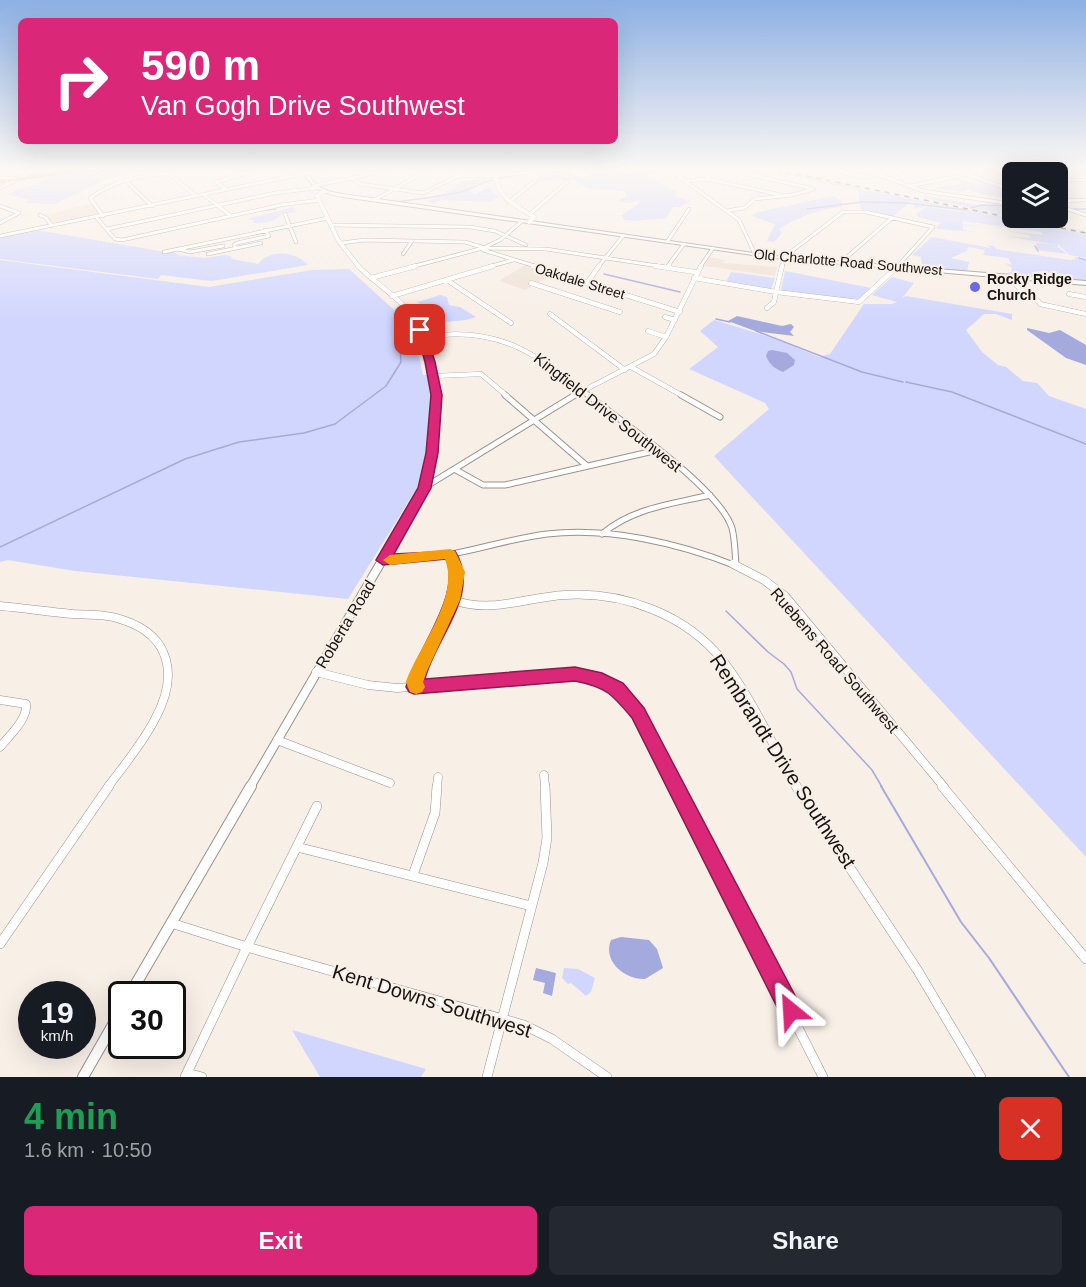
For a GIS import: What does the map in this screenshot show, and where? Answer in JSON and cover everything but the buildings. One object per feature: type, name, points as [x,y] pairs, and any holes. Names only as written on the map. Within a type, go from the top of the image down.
[{"type":"main road","name":"Old Charlotte Road Southwest","points":[[499,218],[784,258],[1086,283]]},
{"type":"street","points":[[46,218],[52,226]]},
{"type":"street","points":[[0,236],[90,218]]},
{"type":"street","points":[[97,218],[119,240],[220,218]]},
{"type":"street","points":[[106,229],[156,218]]},
{"type":"street","points":[[287,218],[296,242]]},
{"type":"street","points":[[164,252],[327,218]]},
{"type":"street","name":"Roberta Road","points":[[138,981],[425,488],[434,433],[436,395],[434,376],[423,337],[412,315],[351,258],[328,218]]},
{"type":"street","points":[[371,278],[481,248],[506,236],[532,218]]},
{"type":"street","points":[[667,242],[683,218]]},
{"type":"street","points":[[736,218],[741,222],[756,254]]},
{"type":"street","points":[[767,308],[774,302],[784,258],[835,218]]},
{"type":"street","points":[[840,263],[892,218]]},
{"type":"street","points":[[342,243],[465,242],[481,248],[538,248],[667,268],[777,291],[859,302],[934,229],[893,218]]},
{"type":"street","points":[[332,225],[462,226],[490,230],[538,248]]},
{"type":"street","points":[[236,248],[235,243],[269,236],[265,230]]},
{"type":"street","points":[[587,283],[603,258],[623,236]]},
{"type":"street","points":[[403,254],[412,241]]},
{"type":"street","points":[[208,254],[261,243]]},
{"type":"street","points":[[667,268],[684,244]]},
{"type":"street","points":[[177,248],[193,252],[223,246]]},
{"type":"street","name":"Oakdale Street","points":[[481,248],[680,312]]},
{"type":"street","points":[[425,488],[534,419],[654,354],[680,312],[695,274],[713,248]]},
{"type":"street","points":[[392,296],[514,260]]},
{"type":"street","points":[[1019,277],[1016,285],[1019,289],[1039,303],[1086,314]]},
{"type":"street","points":[[447,280],[511,323]]},
{"type":"street","points":[[531,283],[620,312]]},
{"type":"street","points":[[1069,294],[1086,297]]},
{"type":"street","points":[[550,314],[625,370]]},
{"type":"street","points":[[665,317],[675,320]]},
{"type":"street","points":[[648,331],[666,337]]},
{"type":"street","name":"Kingfield Drive Southwest","points":[[423,337],[464,333],[522,348],[546,362],[658,450],[710,495],[732,529],[735,565]]},
{"type":"street","points":[[631,367],[720,417]]},
{"type":"street","points":[[434,376],[481,374],[587,466]]},
{"type":"street","points":[[456,470],[474,482],[495,486],[658,450]]},
{"type":"street","points":[[602,534],[613,524],[636,513],[710,495]]},
{"type":"street","name":"Ruebens Road Southwest","points":[[383,560],[450,554],[533,536],[567,532],[602,534],[664,545],[735,565],[766,580],[785,596],[1086,959]]},
{"type":"street","points":[[414,687],[418,671],[453,600],[457,572],[450,554]]},
{"type":"street","name":"Rembrandt Drive Southwest","points":[[453,600],[465,606],[480,609],[549,596],[591,594],[652,609],[673,619],[699,637],[727,665],[805,800],[930,986],[981,1077]]},
{"type":"street","points":[[0,606],[115,618],[137,626],[152,635],[162,647],[168,662],[169,680],[166,697],[148,730],[0,944]]},
{"type":"street","points":[[316,672],[368,685],[414,687],[575,674],[602,680],[617,688],[638,713],[823,1077]]},
{"type":"street","points":[[0,700],[26,704],[27,708],[24,716],[0,747]]},
{"type":"street","points":[[277,740],[390,783]]},
{"type":"street","points":[[487,1077],[543,863],[547,838],[544,775]]},
{"type":"street","points":[[414,875],[433,822],[438,777]]},
{"type":"street","points":[[202,1077],[186,1075],[317,806]]},
{"type":"street","points":[[297,847],[531,906]]},
{"type":"street","name":"Kent Downs Southwest","points":[[171,923],[247,947],[524,1025],[552,1039],[607,1077]]},
{"type":"street","points":[[83,1077],[108,1034]]},
{"type":"shaded area","points":[[49,218],[86,218],[55,225]]},
{"type":"shaded area","points":[[277,218],[261,223],[253,223],[254,220],[247,219]]},
{"type":"shaded area","points":[[623,218],[665,218],[634,221]]},
{"type":"shaded area","points":[[758,218],[798,218],[779,229],[782,233],[774,242],[767,241],[775,224]]},
{"type":"shaded area","points":[[923,218],[1002,218],[1002,226],[963,221],[962,224],[995,229],[963,225],[963,230],[977,232],[936,227],[941,223]]},
{"type":"shaded area","points":[[1068,227],[1086,231],[1086,234],[1057,228]]},
{"type":"shaded area","points":[[1013,228],[1057,228],[1086,234],[1086,258],[1069,255],[1058,244],[1058,247],[1067,254],[1037,250],[1036,243],[1056,245],[1006,236],[1032,238],[1029,235],[1007,231],[1043,235],[1041,232]]},
{"type":"shaded area","points":[[36,230],[166,252],[172,251],[178,255],[204,258],[225,255],[231,256],[232,259],[258,264],[269,256],[283,254],[297,257],[308,265],[211,281],[161,275],[158,279],[0,259],[0,237]]},
{"type":"shaded area","points":[[932,237],[1070,260],[1076,259],[1073,257],[1086,259],[1086,281],[1063,279],[1043,271],[1036,272],[1042,277],[1008,274],[1012,268],[1005,263],[1012,265],[1008,258],[983,255],[985,250],[968,247],[967,251],[951,258],[969,262],[967,272],[932,269],[928,264],[922,264],[921,257],[912,255]]},
{"type":"shaded area","points":[[710,257],[725,260],[723,263],[777,267],[775,276],[704,266]]},
{"type":"shaded area","points":[[0,260],[209,287],[312,270],[349,269],[403,318],[415,339],[423,375],[430,375],[432,394],[429,437],[417,488],[348,599],[75,571],[8,560],[0,562]]},
{"type":"shaded area","points":[[525,265],[554,274],[525,290],[499,281]]},
{"type":"shaded area","points":[[785,271],[871,288],[859,300],[781,291]]},
{"type":"shaded area","points":[[731,272],[775,278],[771,289],[726,282]]},
{"type":"shaded area","points":[[892,277],[914,283],[902,298],[906,296],[1012,314],[1012,320],[996,314],[984,314],[966,330],[982,352],[998,365],[1006,367],[1023,381],[1037,383],[1049,396],[1086,409],[1086,857],[714,456],[769,409],[765,403],[689,369],[718,347],[700,331],[714,320],[776,339],[819,357],[830,354],[864,304],[897,302],[872,295]]},
{"type":"shaded area","points":[[440,295],[447,297],[449,305],[460,307],[476,317],[425,324],[424,317],[428,312],[418,302]]},
{"type":"shaded area","points":[[737,316],[782,326],[791,324],[794,327],[790,332],[794,336],[755,331],[728,321]]},
{"type":"shaded area","points":[[1027,328],[1049,333],[1060,330],[1086,345],[1086,365],[1066,358]]},
{"type":"shaded area","points":[[768,351],[787,353],[795,360],[794,365],[783,372],[775,368],[766,356]]},
{"type":"shaded area","points":[[621,937],[649,940],[657,949],[663,968],[645,979],[638,979],[624,973],[613,962],[609,948],[611,940]]},
{"type":"shaded area","points":[[536,968],[556,973],[552,996],[543,993],[545,983],[533,980]]},
{"type":"shaded area","points":[[564,968],[578,969],[595,978],[591,992],[586,996],[571,983],[568,984],[562,978]]},
{"type":"shaded area","points":[[292,1030],[426,1069],[421,1077],[320,1077]]},
{"type":"waterway","points":[[1035,246],[1038,251]]},
{"type":"waterway","points":[[1079,258],[1086,260]]},
{"type":"waterway","points":[[604,274],[680,292]]},
{"type":"waterway","points":[[716,319],[730,322]]},
{"type":"waterway","points":[[0,547],[185,459],[239,442],[304,433],[335,424],[386,386],[401,362],[400,347],[412,329]]},
{"type":"waterway","points":[[756,331],[862,372],[903,382]]},
{"type":"waterway","points":[[906,382],[952,392],[1086,444]]},
{"type":"waterway","points":[[726,611],[768,652],[784,664],[791,672],[797,689],[872,770],[882,787]]},
{"type":"waterway","points":[[881,786],[961,922],[989,958],[1069,1077]]},
{"type":"waterway","points":[[801,1022],[808,1023]]},
{"type":"railway","points":[[1014,218],[1086,233]]},
{"type":"slow traffic","points":[[390,560],[450,554],[454,559],[457,572],[453,600],[418,671],[414,687],[416,687]]},
{"type":"place","name":"Rocky Ridge Church","points":[[975,287]]},
{"type":"route","points":[[420,330],[435,384],[432,453],[425,488],[383,560],[450,554],[454,559],[457,579],[453,600],[418,671],[414,687],[575,674],[602,680],[617,688],[630,700],[638,713],[791,1011]]}]
